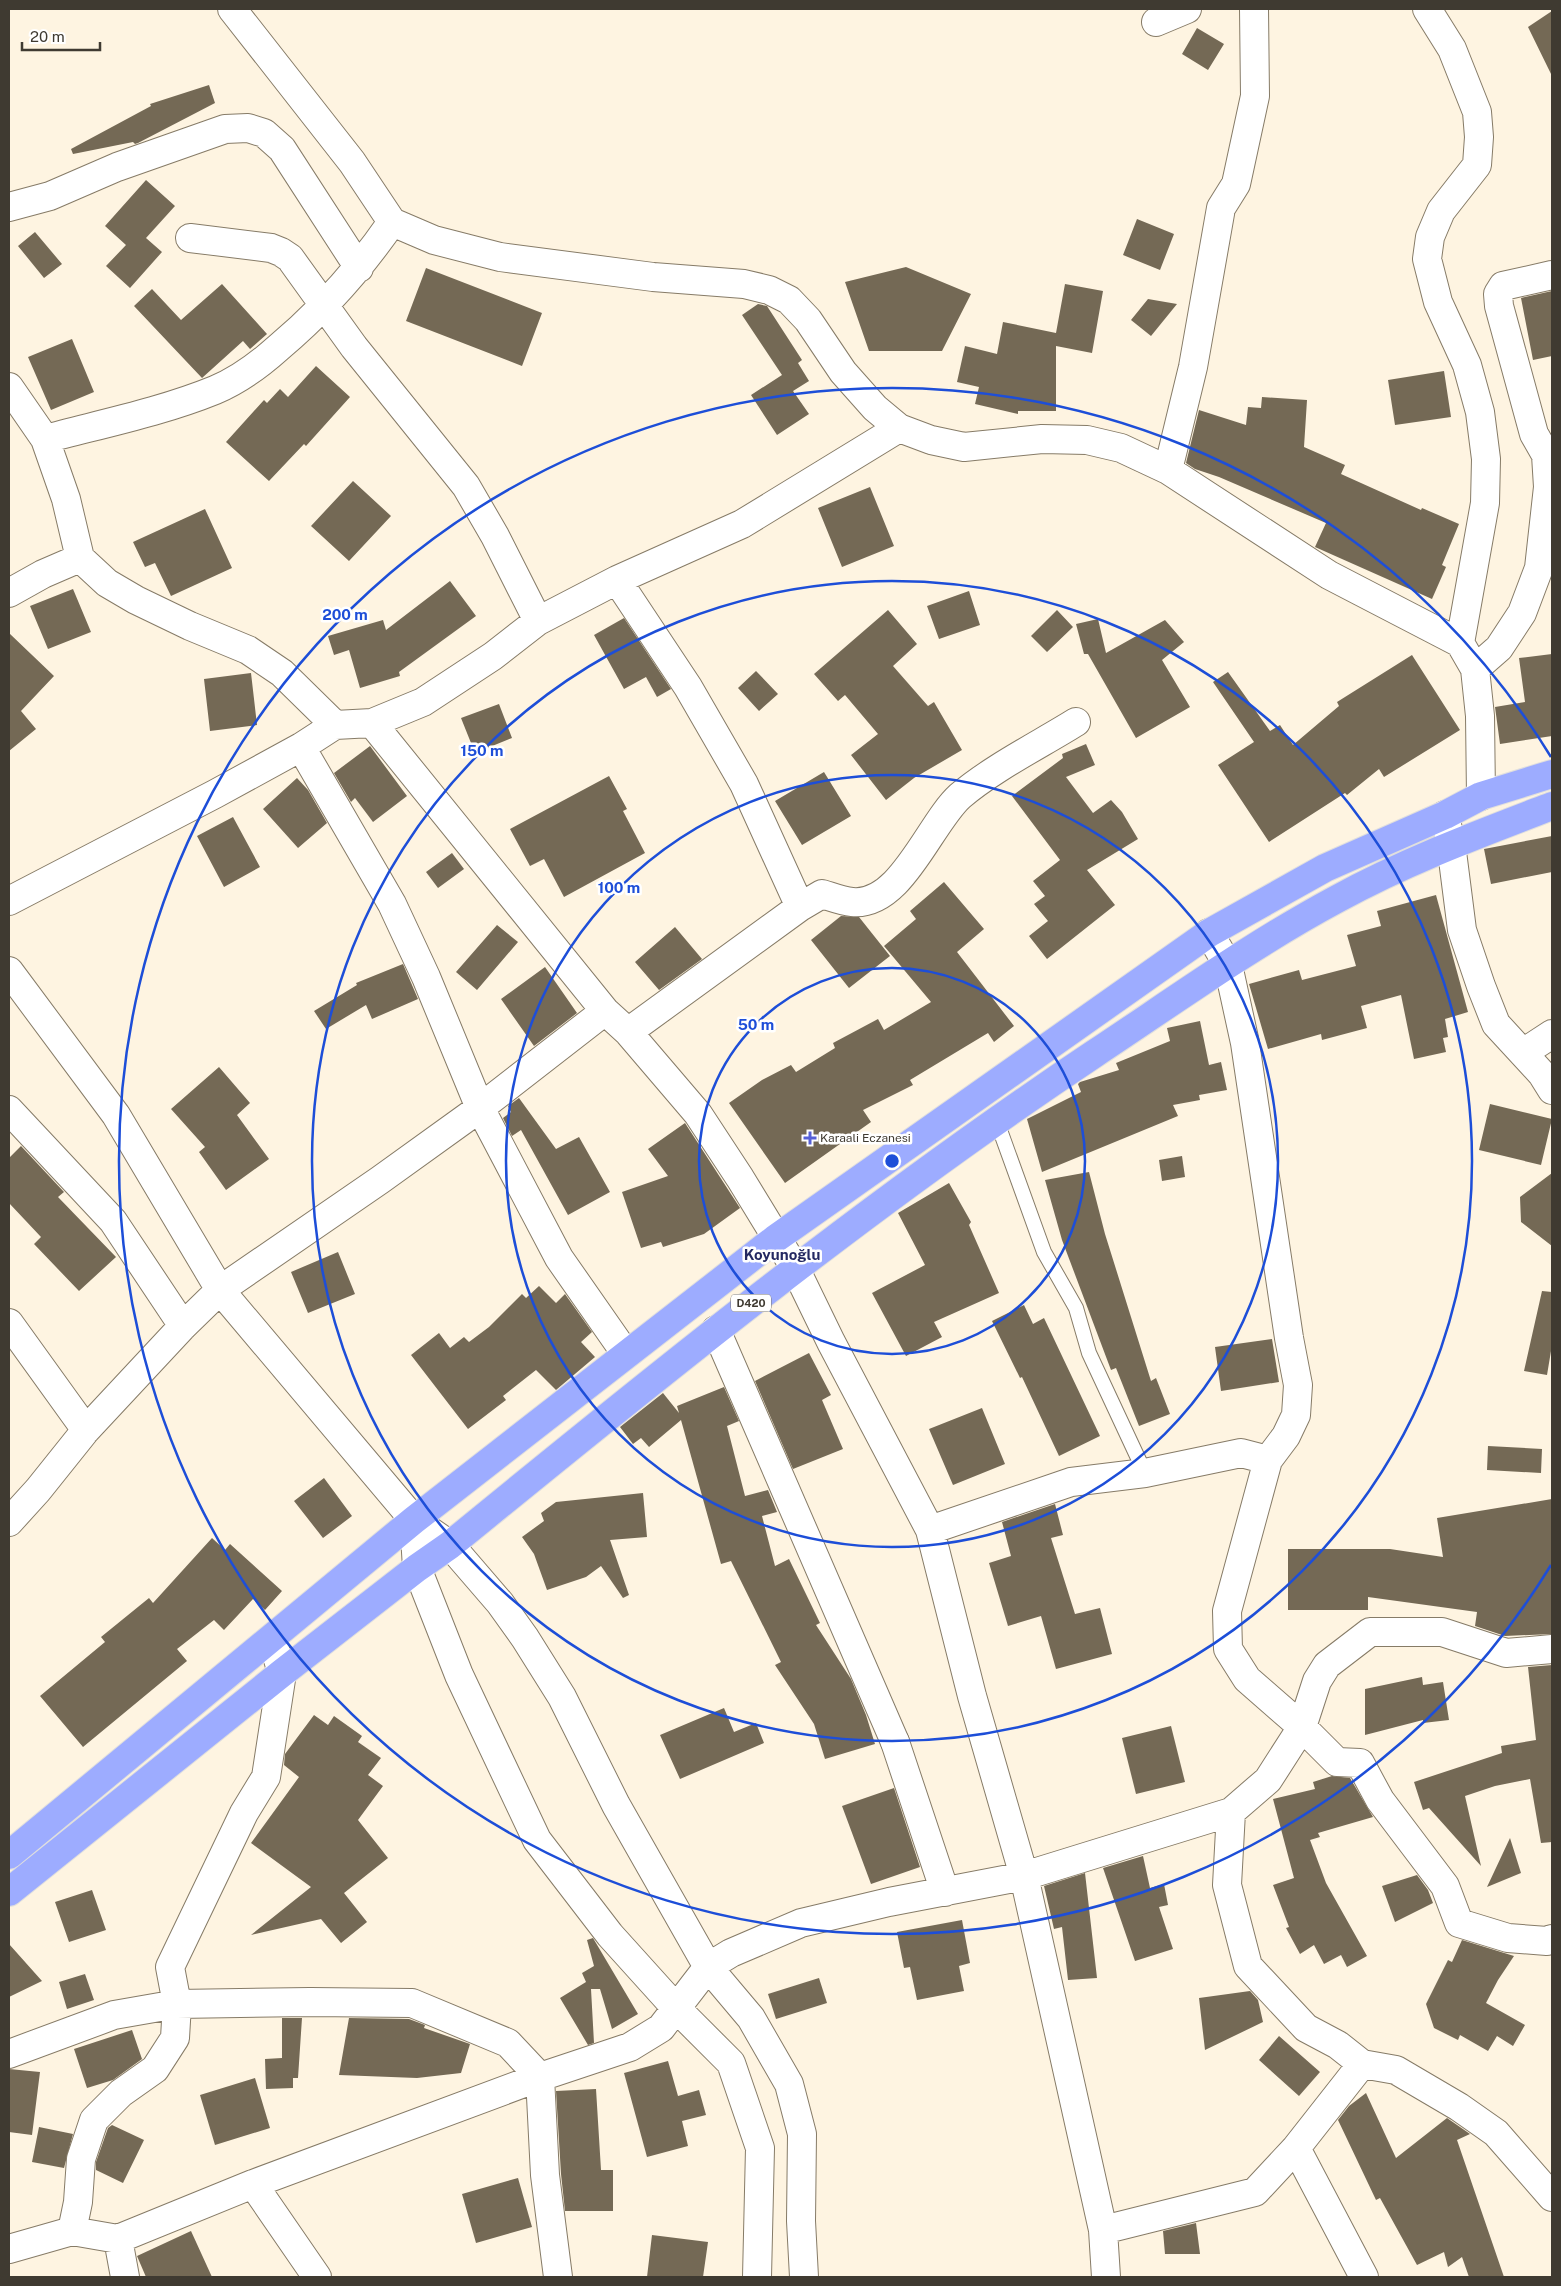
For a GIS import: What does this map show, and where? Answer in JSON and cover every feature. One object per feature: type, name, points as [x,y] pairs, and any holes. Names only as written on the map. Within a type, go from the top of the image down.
[{"type":"highway","name":"D420","points":[[9,1855],[414,1520],[626,1354],[776,1239],[1209,933],[1325,868],[1445,815],[1481,796],[1552,774]]},
{"type":"highway","name":"D420","points":[[9,1892],[282,1673],[417,1568],[450,1545],[646,1384],[796,1268],[996,1119],[1228,965],[1337,898],[1451,844],[1552,806]]},
{"type":"street","points":[[232,9],[352,162],[392,222],[434,240],[500,257],[653,277],[744,284],[769,290],[789,300],[808,320],[842,372],[875,408],[899,428],[931,440],[964,447],[1042,440],[1087,440],[1121,448],[1168,470],[1329,575],[1460,643],[1475,669],[1480,716],[1481,796]]},
{"type":"street","points":[[1156,22],[1187,9]]},
{"type":"street","points":[[1168,470],[1193,367],[1221,208],[1236,184],[1255,96],[1254,9]]},
{"type":"street","points":[[1427,9],[1452,49],[1477,112],[1479,137],[1477,165],[1441,211],[1430,237],[1427,259],[1438,302],[1467,365],[1480,412],[1486,459],[1484,503],[1460,643]]},
{"type":"street","points":[[9,208],[50,196],[117,167],[226,129],[248,128],[264,133],[282,149],[359,268]]},
{"type":"street","points":[[44,440],[171,406],[217,390],[250,372],[326,305],[359,268],[392,222]]},
{"type":"street","points":[[190,238],[271,248],[290,258],[382,384],[466,486],[495,536],[538,621]]},
{"type":"street","points":[[1475,669],[1499,648],[1522,613],[1538,568],[1548,487],[1546,455],[1534,434],[1499,306],[1498,294],[1502,286],[1552,275]]},
{"type":"street","points":[[9,387],[44,440],[66,499],[80,558],[107,583],[136,600],[248,650],[282,673],[335,725]]},
{"type":"street","points":[[9,901],[301,747],[335,725],[372,722],[423,702],[494,656],[538,621],[617,580],[742,524],[899,428]]},
{"type":"street","points":[[9,593],[42,574],[80,558]]},
{"type":"street","points":[[617,580],[688,687],[744,784],[800,907]]},
{"type":"street","points":[[372,722],[606,1011],[628,1032],[698,1114],[796,1268],[831,1342],[930,1530],[972,1696],[1024,1876],[1103,2230],[1106,2277]]},
{"type":"street","points":[[628,1032],[800,907],[822,894],[854,902],[884,893],[898,881],[936,826],[959,797],[985,778],[1076,722]]},
{"type":"street","points":[[301,747],[392,904],[426,978],[480,1108],[559,1258],[626,1354]]},
{"type":"street","points":[[1445,815],[1451,844],[1462,930],[1481,986],[1496,1024],[1542,1074],[1552,1090]]},
{"type":"street","points":[[1209,933],[1228,965],[1245,1043],[1289,1338],[1298,1385],[1296,1415],[1286,1436],[1268,1460],[1227,1611],[1228,1649],[1247,1679],[1302,1727],[1337,1762],[1360,1764],[1380,1800],[1445,1886],[1459,1922],[1508,1938],[1547,1941],[1552,1939]]},
{"type":"street","points":[[9,971],[116,1115],[220,1290],[414,1520],[450,1545],[500,1603],[562,1697],[616,1805],[708,1968],[751,2018],[789,2084],[802,2134],[801,2221],[804,2277]]},
{"type":"street","points":[[9,1522],[38,1490],[86,1430],[183,1326],[220,1290],[380,1180],[480,1108],[606,1011]]},
{"type":"street","points":[[1524,1053],[1552,1034]]},
{"type":"street","points":[[9,1110],[113,1221],[183,1326]]},
{"type":"street","points":[[9,1323],[86,1430]]},
{"type":"street","points":[[716,1330],[895,1742],[945,1892]]},
{"type":"street","points":[[930,1530],[1071,1482],[1145,1473],[1241,1453],[1268,1460]]},
{"type":"street","points":[[414,1520],[417,1568],[459,1675],[538,1840],[610,1935],[675,2008],[731,2063],[760,2148],[757,2277]]},
{"type":"street","points":[[9,2248],[72,2231],[118,2239],[254,2184],[540,2077],[630,2047],[661,2028],[708,1968],[731,1953],[801,1923],[889,1902],[1024,1876],[1231,1812],[1268,1780],[1302,1727],[1317,1681],[1327,1665],[1370,1632],[1442,1632],[1506,1653],[1552,1649]]},
{"type":"street","points":[[72,2231],[78,2202],[81,2159],[94,2120],[121,2093],[155,2069],[175,2038],[177,2004],[170,1967],[244,1813],[266,1777],[282,1673],[272,1638]]},
{"type":"street","points":[[1231,1812],[1227,1885],[1248,1966],[1306,2028],[1338,2045],[1362,2064],[1396,2070],[1482,2122],[1496,2133],[1552,2197]]},
{"type":"street","points":[[9,2054],[114,2016],[177,2004],[412,2003],[508,2043],[540,2077],[545,2175],[558,2277]]},
{"type":"street","points":[[1103,2230],[1255,2192],[1296,2148],[1362,2064]]},
{"type":"street","points":[[1296,2148],[1364,2277]]},
{"type":"street","points":[[254,2184],[317,2277]]},
{"type":"street","points":[[118,2239],[125,2277]]},
{"type":"lane","points":[[996,1119],[1044,1252],[1076,1308],[1089,1353],[1145,1473]]},
{"type":"building","points":[[1552,11],[1552,76],[1528,27]]},
{"type":"building","points":[[1197,28],[1224,44],[1208,70],[1182,54]]},
{"type":"building","points":[[209,85],[215,103],[138,143],[135,144],[133,142],[73,154],[71,149],[151,106],[150,104]]},
{"type":"building","points":[[146,180],[175,206],[146,238],[162,252],[130,288],[106,266],[126,245],[105,226]]},
{"type":"building","points":[[1137,219],[1174,234],[1160,270],[1123,255]]},
{"type":"building","points":[[35,232],[62,264],[44,278],[18,246]]},
{"type":"building","points":[[906,267],[971,294],[942,351],[869,351],[845,282]]},
{"type":"building","points":[[426,268],[542,313],[522,366],[406,321]]},
{"type":"building","points":[[222,284],[267,334],[250,349],[243,341],[202,378],[134,306],[152,289],[181,320]]},
{"type":"building","points":[[1065,284],[1103,291],[1092,353],[1056,346],[1056,411],[1018,411],[1018,414],[975,404],[979,387],[957,382],[965,346],[997,354],[1003,322],[1056,333]]},
{"type":"building","points":[[1552,291],[1552,356],[1533,360],[1521,298]]},
{"type":"building","points":[[1148,299],[1177,304],[1151,336],[1131,320]]},
{"type":"building","points":[[758,304],[767,306],[802,360],[798,363],[809,381],[793,391],[809,414],[777,435],[751,395],[782,375],[742,315]]},
{"type":"building","points":[[72,339],[94,392],[51,410],[28,357]]},
{"type":"building","points":[[316,366],[350,397],[306,446],[304,444],[269,481],[226,442],[264,400],[267,403],[280,389],[288,397]]},
{"type":"building","points":[[1444,371],[1451,417],[1395,425],[1388,380]]},
{"type":"building","points":[[1262,397],[1307,400],[1304,447],[1345,465],[1341,474],[1421,510],[1422,508],[1459,524],[1442,565],[1446,567],[1432,599],[1315,547],[1326,523],[1219,477],[1195,469],[1186,463],[1199,410],[1246,425],[1248,407],[1261,408]]},
{"type":"building","points":[[353,481],[391,516],[349,561],[311,526]]},
{"type":"building","points":[[870,487],[894,546],[842,567],[818,508]]},
{"type":"building","points":[[205,509],[232,568],[171,596],[155,563],[145,567],[133,542]]},
{"type":"building","points":[[450,581],[476,616],[399,672],[400,676],[360,688],[349,650],[334,655],[328,636],[383,620],[386,630]]},
{"type":"building","points":[[73,589],[91,632],[48,649],[30,606]]},
{"type":"building","points":[[969,591],[980,625],[939,639],[927,606]]},
{"type":"building","points":[[888,610],[917,644],[893,666],[928,706],[934,702],[962,750],[914,778],[886,800],[851,755],[878,734],[845,695],[838,701],[814,674]]},
{"type":"building","points":[[1057,610],[1073,627],[1047,652],[1031,636]]},
{"type":"building","points":[[624,618],[671,689],[657,697],[646,677],[624,689],[594,635]]},
{"type":"building","points":[[1098,619],[1106,653],[1165,620],[1184,642],[1162,660],[1190,707],[1136,738],[1088,654],[1084,654],[1076,624]]},
{"type":"building","points":[[9,633],[54,676],[21,711],[36,729],[9,751]]},
{"type":"building","points":[[1552,654],[1552,736],[1500,744],[1495,707],[1525,702],[1519,658]]},
{"type":"building","points":[[1412,655],[1460,730],[1384,777],[1379,769],[1347,795],[1345,793],[1269,842],[1218,765],[1254,742],[1213,682],[1228,672],[1270,731],[1280,725],[1293,745],[1339,706],[1337,702]]},
{"type":"building","points":[[756,671],[778,694],[759,711],[738,688]]},
{"type":"building","points":[[251,673],[257,725],[210,731],[204,679]]},
{"type":"building","points":[[499,704],[512,738],[475,753],[461,718]]},
{"type":"building","points":[[1086,744],[1095,765],[1066,777],[1093,813],[1111,800],[1122,812],[1138,839],[1087,870],[1115,905],[1047,959],[1029,936],[1048,921],[1034,904],[1045,896],[1033,881],[1060,860],[1012,796],[1063,758],[1062,754]]},
{"type":"building","points":[[370,746],[407,796],[373,822],[355,798],[351,802],[334,773]]},
{"type":"building","points":[[824,772],[851,816],[802,845],[775,801]]},
{"type":"building","points":[[609,776],[627,809],[623,811],[645,853],[564,897],[544,859],[530,866],[510,829]]},
{"type":"building","points":[[297,778],[308,790],[327,823],[298,848],[263,809]]},
{"type":"building","points":[[233,817],[260,867],[224,887],[197,836]]},
{"type":"building","points":[[1552,836],[1552,872],[1491,884],[1484,849]]},
{"type":"building","points":[[452,853],[464,869],[438,888],[426,872]]},
{"type":"building","points":[[944,882],[984,929],[957,952],[1014,1026],[994,1042],[988,1033],[910,1080],[913,1085],[863,1110],[871,1122],[785,1183],[729,1103],[762,1080],[791,1065],[796,1072],[835,1048],[833,1043],[878,1019],[884,1030],[931,1002],[884,946],[916,919],[910,911]]},
{"type":"building","points":[[1436,895],[1468,1012],[1445,1019],[1448,1037],[1443,1038],[1446,1052],[1414,1059],[1401,995],[1361,1006],[1367,1028],[1322,1040],[1321,1034],[1268,1049],[1249,984],[1299,970],[1302,980],[1356,966],[1347,935],[1381,926],[1377,911]]},
{"type":"building","points":[[841,916],[859,917],[890,956],[849,988],[811,940]]},
{"type":"building","points":[[497,925],[518,942],[477,990],[456,972]]},
{"type":"building","points":[[675,927],[702,959],[659,990],[635,962]]},
{"type":"building","points":[[403,964],[418,999],[372,1019],[366,1005],[326,1029],[314,1011],[357,985],[356,983]]},
{"type":"building","points":[[545,967],[577,1013],[534,1046],[501,999]]},
{"type":"building","points":[[1200,1021],[1209,1065],[1221,1062],[1227,1090],[1199,1095],[1200,1100],[1173,1105],[1178,1116],[1042,1172],[1027,1119],[1081,1092],[1078,1084],[1080,1082],[1119,1070],[1116,1063],[1170,1041],[1167,1028]]},
{"type":"building","points":[[219,1067],[250,1103],[237,1115],[269,1159],[226,1190],[199,1152],[205,1147],[171,1109]]},
{"type":"building","points":[[519,1098],[556,1149],[579,1137],[610,1192],[568,1215],[521,1130],[512,1136],[503,1118],[511,1112],[508,1106]]},
{"type":"building","points":[[1490,1104],[1552,1119],[1541,1165],[1479,1150]]},
{"type":"building","points":[[685,1123],[740,1208],[704,1234],[663,1247],[661,1242],[641,1248],[622,1192],[668,1176],[648,1149]]},
{"type":"building","points":[[21,1146],[64,1192],[58,1197],[116,1257],[79,1291],[34,1244],[41,1237],[9,1203],[9,1158]]},
{"type":"building","points":[[1182,1156],[1185,1177],[1162,1181],[1159,1160]]},
{"type":"building","points":[[1089,1172],[1105,1234],[1151,1381],[1156,1378],[1170,1414],[1139,1426],[1116,1368],[1111,1370],[1062,1240],[1045,1180]]},
{"type":"building","points":[[1552,1173],[1552,1246],[1521,1222],[1520,1197]]},
{"type":"building","points":[[949,1183],[971,1222],[969,1225],[999,1293],[934,1322],[942,1337],[906,1356],[872,1293],[925,1265],[898,1213]]},
{"type":"building","points":[[338,1252],[355,1294],[308,1313],[291,1272]]},
{"type":"building","points":[[539,1286],[556,1303],[565,1294],[592,1332],[581,1342],[595,1357],[556,1390],[536,1370],[503,1396],[506,1400],[468,1429],[411,1355],[439,1333],[450,1348],[464,1337],[469,1342],[489,1327],[522,1294],[526,1298]]},
{"type":"building","points":[[1542,1291],[1552,1292],[1552,1345],[1547,1375],[1524,1371]]},
{"type":"building","points":[[1024,1305],[1033,1324],[1044,1318],[1100,1436],[1059,1456],[1022,1377],[1020,1378],[992,1321]]},
{"type":"building","points":[[1272,1339],[1279,1382],[1221,1391],[1215,1347]]},
{"type":"building","points":[[809,1353],[831,1395],[822,1400],[843,1449],[793,1469],[755,1381]]},
{"type":"building","points":[[724,1387],[739,1421],[727,1426],[745,1496],[768,1490],[777,1512],[762,1516],[775,1566],[789,1559],[820,1623],[816,1625],[851,1679],[866,1715],[875,1744],[825,1759],[814,1724],[775,1665],[781,1662],[731,1561],[721,1564],[681,1420],[649,1447],[641,1438],[633,1444],[620,1427],[663,1393],[679,1413],[677,1406]]},
{"type":"building","points":[[982,1408],[1005,1464],[953,1485],[929,1429]]},
{"type":"building","points":[[1488,1446],[1542,1449],[1541,1473],[1487,1470]]},
{"type":"building","points":[[324,1478],[352,1516],[323,1538],[294,1501]]},
{"type":"building","points":[[643,1493],[647,1537],[610,1540],[629,1595],[623,1598],[601,1566],[586,1577],[547,1590],[534,1554],[522,1537],[544,1521],[541,1513],[556,1502]]},
{"type":"building","points":[[1552,1499],[1552,1634],[1505,1636],[1475,1626],[1477,1612],[1368,1597],[1368,1610],[1288,1610],[1288,1549],[1390,1549],[1443,1557],[1437,1518]]},
{"type":"building","points":[[1055,1504],[1063,1535],[1051,1538],[1075,1614],[1100,1608],[1112,1654],[1056,1669],[1041,1616],[1008,1626],[989,1563],[1011,1556],[1002,1522]]},
{"type":"building","points":[[212,1538],[225,1550],[230,1544],[282,1591],[265,1610],[253,1599],[224,1630],[214,1620],[177,1649],[187,1661],[83,1747],[40,1696],[105,1642],[101,1637],[149,1598],[153,1603]]},
{"type":"building","points":[[1552,1665],[1552,1842],[1541,1843],[1530,1779],[1495,1786],[1465,1796],[1481,1866],[1429,1808],[1423,1810],[1414,1782],[1502,1753],[1501,1746],[1536,1740],[1528,1667]]},
{"type":"building","points":[[1422,1677],[1423,1685],[1443,1682],[1449,1720],[1423,1723],[1423,1720],[1365,1735],[1365,1689]]},
{"type":"building","points":[[724,1708],[734,1732],[756,1723],[764,1743],[680,1779],[660,1735]]},
{"type":"building","points":[[314,1715],[328,1725],[334,1716],[362,1736],[358,1742],[381,1758],[368,1775],[383,1786],[358,1820],[388,1858],[344,1893],[367,1922],[341,1943],[321,1919],[251,1935],[311,1887],[251,1843],[299,1777],[284,1765],[285,1754]]},
{"type":"building","points":[[1171,1726],[1185,1782],[1136,1794],[1122,1738]]},
{"type":"building","points":[[1332,1776],[1350,1778],[1373,1817],[1318,1833],[1320,1837],[1310,1840],[1326,1883],[1367,1956],[1347,1967],[1341,1955],[1324,1964],[1314,1945],[1300,1954],[1286,1928],[1289,1927],[1273,1885],[1294,1878],[1273,1799],[1315,1789],[1313,1782]]},
{"type":"building","points":[[894,1788],[920,1867],[871,1884],[842,1806]]},
{"type":"building","points":[[1510,1838],[1521,1873],[1487,1887]]},
{"type":"building","points":[[1143,1856],[1150,1888],[1164,1884],[1168,1905],[1159,1907],[1173,1949],[1135,1961],[1103,1868]]},
{"type":"building","points":[[1085,1873],[1097,1978],[1068,1980],[1062,1927],[1054,1929],[1044,1886]]},
{"type":"building","points":[[1417,1875],[1428,1890],[1433,1903],[1395,1922],[1382,1886]]},
{"type":"building","points":[[92,1890],[106,1930],[69,1942],[55,1902]]},
{"type":"building","points":[[962,1920],[970,1963],[959,1966],[964,1991],[917,2000],[910,1967],[904,1968],[897,1932]]},
{"type":"building","points":[[593,1938],[638,2014],[612,2029],[600,1989],[591,1989],[594,2043],[588,2045],[560,1998],[586,1982],[582,1973],[594,1966],[587,1940]]},
{"type":"building","points":[[1462,1940],[1514,1956],[1486,2003],[1525,2025],[1513,2046],[1497,2036],[1488,2051],[1460,2035],[1458,2040],[1434,2028],[1426,2004],[1448,1960],[1452,1962]]},
{"type":"building","points":[[9,1944],[42,1981],[9,1997]]},
{"type":"building","points":[[85,1974],[94,2000],[67,2009],[59,1982]]},
{"type":"building","points":[[819,1978],[827,2003],[776,2019],[768,1994]]},
{"type":"building","points":[[1250,1991],[1258,2000],[1263,2022],[1205,2050],[1199,1998]]},
{"type":"building","points":[[282,2018],[302,2018],[298,2078],[293,2078],[293,2088],[266,2089],[265,2059],[282,2058]]},
{"type":"building","points":[[349,2018],[409,2019],[425,2025],[424,2028],[470,2044],[461,2073],[417,2078],[339,2075]]},
{"type":"building","points":[[132,2030],[142,2059],[113,2080],[87,2088],[74,2049]]},
{"type":"building","points":[[1279,2036],[1320,2072],[1299,2096],[1259,2060]]},
{"type":"building","points":[[668,2061],[678,2096],[699,2090],[706,2115],[682,2121],[688,2146],[647,2157],[624,2073]]},
{"type":"building","points":[[9,2069],[40,2072],[32,2135],[9,2132]]},
{"type":"building","points":[[255,2078],[270,2128],[215,2145],[200,2095]]},
{"type":"building","points":[[596,2089],[601,2170],[613,2170],[613,2211],[565,2211],[556,2091]]},
{"type":"building","points":[[1366,2093],[1396,2158],[1447,2118],[1470,2134],[1457,2140],[1504,2277],[1469,2277],[1462,2257],[1448,2267],[1444,2252],[1417,2265],[1380,2198],[1376,2200],[1338,2120],[1349,2106]]},
{"type":"building","points":[[112,2125],[144,2140],[123,2183],[96,2170],[96,2162],[108,2128]]},
{"type":"building","points":[[39,2127],[73,2134],[64,2168],[32,2162]]},
{"type":"building","points":[[518,2178],[532,2227],[476,2243],[462,2194]]},
{"type":"building","points":[[1196,2223],[1200,2254],[1165,2254],[1163,2231]]},
{"type":"building","points":[[191,2231],[212,2277],[146,2277],[137,2256]]},
{"type":"building","points":[[652,2235],[708,2242],[703,2277],[647,2277]]},
{"type":"place","name":"Karaali Eczanesi","points":[[810,1138]]},
{"type":"district","name":"Koyunoğlu","points":[[782,1254]]}]
